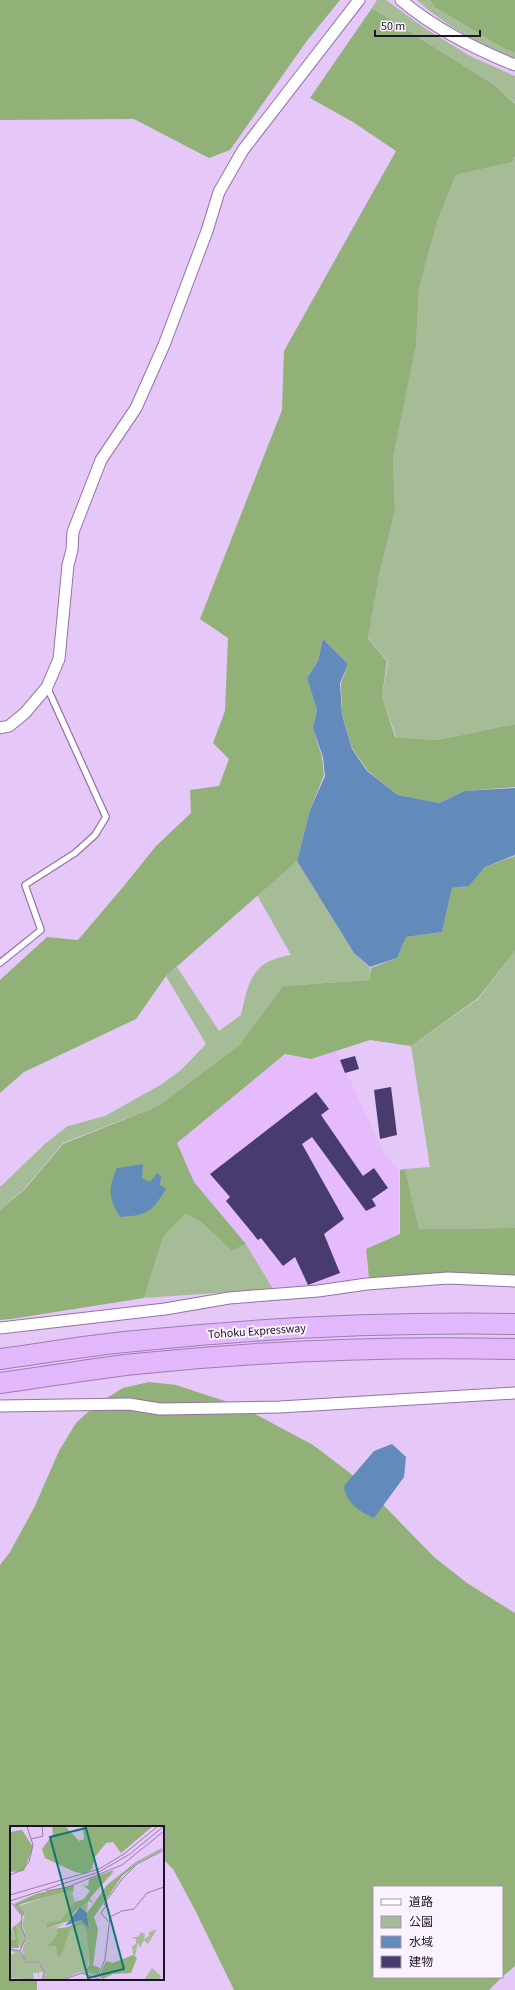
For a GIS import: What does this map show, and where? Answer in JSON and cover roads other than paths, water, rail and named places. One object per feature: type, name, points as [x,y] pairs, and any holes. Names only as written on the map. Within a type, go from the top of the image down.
[{"type":"highway","name":"Tohoku Expressway","points":[[0,1359],[134,1341],[289,1328],[455,1323],[515,1324]]},
{"type":"highway","name":"Tohoku Expressway","points":[[0,1383],[135,1364],[289,1352],[455,1348],[515,1349]]},
{"type":"street","points":[[0,728],[9,726],[25,713],[47,687],[59,659],[67,572],[72,550],[73,532],[101,460],[136,408],[164,345],[207,231],[219,192],[243,150],[359,0]]},
{"type":"street","points":[[401,0],[422,18],[496,58],[515,66]]},
{"type":"street","points":[[0,1328],[166,1309],[229,1298],[366,1284],[448,1278],[515,1281]]},
{"type":"street","points":[[0,1406],[129,1404],[160,1409],[280,1407],[515,1393]]},
{"type":"lane","points":[[0,963],[41,930],[25,885],[75,853],[95,835],[106,817],[47,687]]},
{"type":"water","points":[[323,639],[348,664],[340,683],[342,715],[352,749],[367,771],[398,795],[439,803],[465,791],[515,788],[515,855],[485,867],[469,886],[452,888],[442,932],[406,937],[397,958],[370,967],[354,953],[297,861],[310,810],[325,776],[323,757],[313,728],[317,710],[307,678],[318,661]]},
{"type":"water","points":[[143,1164],[142,1178],[150,1182],[157,1173],[161,1176],[160,1185],[166,1189],[148,1211],[143,1214],[120,1217],[111,1198],[112,1182],[117,1168]]},
{"type":"water","points":[[392,1444],[406,1457],[404,1477],[374,1518],[358,1509],[350,1502],[344,1486],[374,1451]]}]
